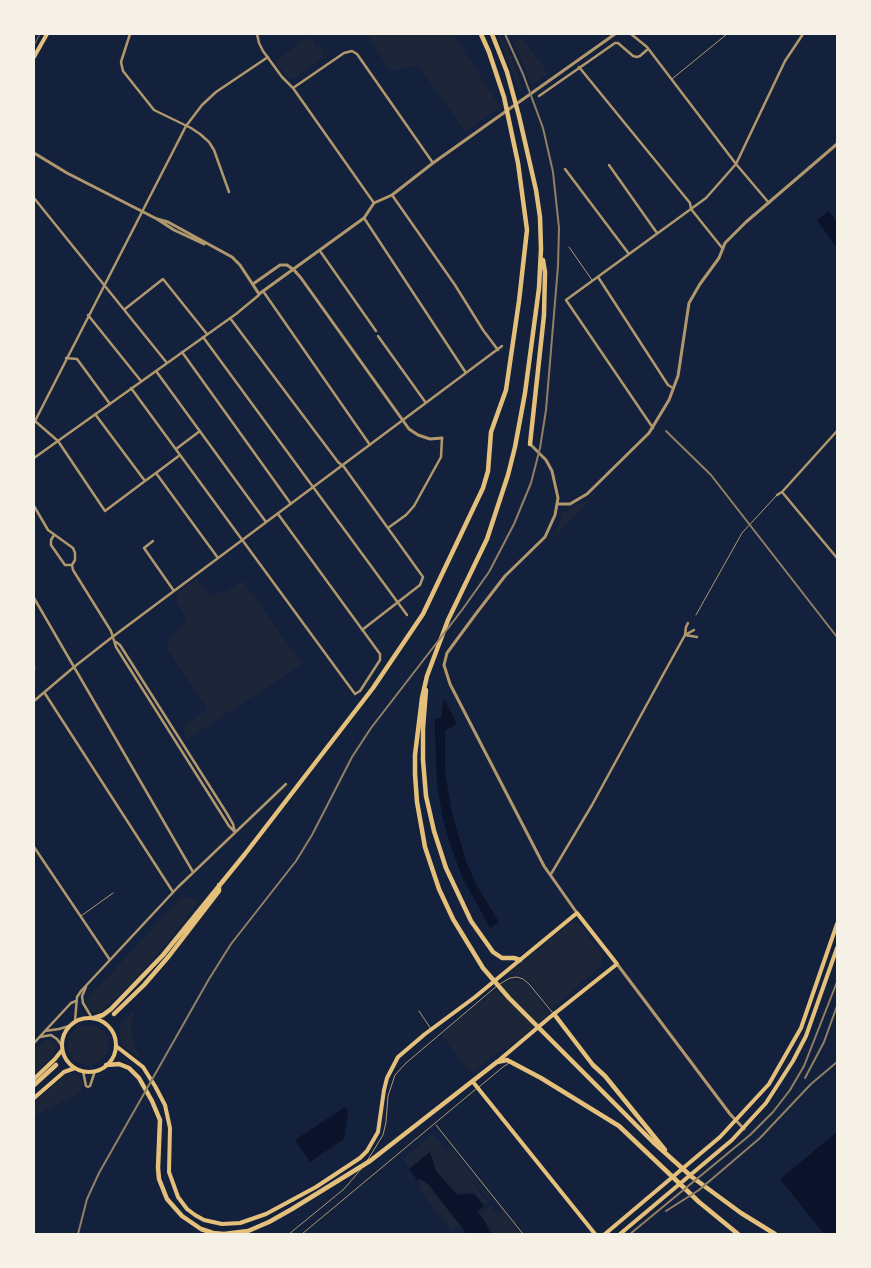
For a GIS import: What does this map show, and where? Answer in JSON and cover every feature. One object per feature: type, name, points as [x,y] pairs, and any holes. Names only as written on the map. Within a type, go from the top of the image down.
[{"type":"highway","points":[[93,1018],[103,1015],[111,1009],[149,971],[374,688],[423,614],[484,488],[488,471],[491,432],[506,390],[527,230],[518,163],[504,97],[481,34]]},
{"type":"highway","points":[[492,34],[507,72],[520,116],[536,190],[540,217],[541,249],[537,312],[515,447],[494,519],[487,538],[448,620],[427,676],[418,719],[415,755],[417,802],[425,847],[439,889],[453,919],[483,968],[509,998],[670,1157],[720,1199],[775,1234]]},
{"type":"highway","points":[[530,444],[544,315],[545,272],[541,249]]},
{"type":"highway","points":[[427,676],[423,728],[426,796],[434,831],[446,868],[471,921],[493,952],[502,958],[520,960]]},
{"type":"highway","points":[[114,1014],[144,985],[169,956],[219,891],[219,885]]},
{"type":"highway","points":[[554,1014],[593,1065],[660,1142],[670,1157]]},
{"type":"highway","points":[[106,1065],[123,1065],[129,1068],[139,1078],[152,1101],[160,1120],[158,1168],[159,1179],[167,1199],[182,1216],[201,1228],[214,1233],[242,1232],[269,1222],[364,1165],[497,1062],[507,1060],[619,1126],[699,1202],[738,1234]]},
{"type":"highway","points":[[34,1085],[56,1065]]},
{"type":"main road","points":[[34,58],[47,34]]},
{"type":"main road","points":[[116,1046],[131,1056],[142,1067],[158,1091],[169,1116],[169,1172],[174,1189],[182,1203],[195,1215],[211,1222],[222,1224],[240,1224],[266,1214],[348,1167],[367,1152],[378,1132],[384,1090],[392,1066],[406,1050],[464,1006],[576,913],[617,964],[505,1053],[497,1062]]},
{"type":"main road","points":[[605,1234],[686,1167],[736,1122],[770,1084],[801,1028],[837,924]]},
{"type":"main road","points":[[620,1234],[744,1130],[766,1103],[793,1061],[809,1028],[837,948]]},
{"type":"main road","points":[[34,1079],[55,1059],[62,1048],[64,1034],[75,1021],[93,1018],[102,1021],[110,1028],[116,1039],[114,1055],[106,1065],[95,1071],[83,1071],[75,1068],[68,1062],[62,1048]]},
{"type":"main road","points":[[34,1098],[64,1072],[75,1068]]},
{"type":"main road","points":[[473,1082],[595,1234]]},
{"type":"street","points":[[130,34],[121,62],[123,71],[154,110],[200,134],[214,150],[229,192]]},
{"type":"street","points":[[257,34],[261,47],[282,77],[293,88],[374,203]]},
{"type":"street","points":[[34,458],[230,318],[263,291],[364,218],[374,203],[392,195],[499,116],[616,34]]},
{"type":"street","points":[[631,34],[648,49],[736,164],[769,203]]},
{"type":"street","points":[[653,428],[566,300],[706,198],[736,164],[785,61],[803,34]]},
{"type":"street","points":[[539,96],[615,43],[618,43],[633,56],[637,57],[648,49]]},
{"type":"street","points":[[293,88],[344,53],[352,51],[357,54],[433,164]]},
{"type":"street","points":[[180,455],[104,511],[58,441],[34,422],[186,126],[202,105],[216,92],[268,57]]},
{"type":"street","points":[[579,67],[690,203],[692,209],[723,249]]},
{"type":"street","points":[[558,504],[570,504],[587,494],[653,428],[674,388],[682,362],[689,303],[700,284],[716,263],[728,240],[837,144]]},
{"type":"street","points":[[34,153],[67,173],[157,218],[174,230],[212,246],[236,260],[260,294]]},
{"type":"street","points":[[609,165],[657,234]]},
{"type":"street","points":[[565,168],[629,254]]},
{"type":"street","points":[[392,195],[498,350]]},
{"type":"street","points":[[34,198],[167,362]]},
{"type":"street","points":[[364,218],[466,373]]},
{"type":"street","points":[[320,251],[376,331]]},
{"type":"street","points":[[253,284],[280,265],[287,265],[294,270],[409,429],[418,435],[430,439],[442,438],[441,457],[414,506],[388,528]]},
{"type":"street","points":[[598,277],[668,384],[674,388]]},
{"type":"street","points":[[125,309],[163,279],[407,615]]},
{"type":"street","points":[[263,291],[370,445]]},
{"type":"street","points":[[88,315],[141,382]]},
{"type":"street","points":[[230,318],[338,462],[343,465],[423,577],[420,585],[362,630]]},
{"type":"street","points":[[378,336],[426,403]]},
{"type":"street","points":[[34,701],[74,666],[502,346]]},
{"type":"street","points":[[182,352],[291,504]]},
{"type":"street","points":[[66,358],[76,360],[110,404]]},
{"type":"street","points":[[156,370],[266,522]]},
{"type":"street","points":[[131,388],[355,694],[360,691],[380,660],[380,654],[278,514]]},
{"type":"street","points":[[95,414],[145,481]]},
{"type":"street","points":[[176,449],[200,431]]},
{"type":"street","points":[[777,494],[782,492],[837,431]]},
{"type":"street","points":[[530,444],[546,460],[554,477],[558,504],[552,523],[545,536],[501,581],[447,654],[444,665],[450,684],[550,876],[568,898],[576,913]]},
{"type":"street","points":[[156,473],[218,558]]},
{"type":"street","points":[[782,492],[837,558]]},
{"type":"street","points":[[34,506],[48,530],[73,548],[75,553],[75,560],[72,565],[73,570],[111,631],[116,647],[235,832]]},
{"type":"street","points":[[54,535],[51,545],[66,565],[72,565]]},
{"type":"street","points":[[153,541],[144,548],[174,591]]},
{"type":"street","points":[[34,598],[193,872]]},
{"type":"street","points":[[550,876],[592,805],[685,635],[688,623]]},
{"type":"street","points":[[685,635],[694,630]]},
{"type":"street","points":[[685,635],[697,638]]},
{"type":"street","points":[[115,641],[120,645],[229,818],[235,832]]},
{"type":"street","points":[[44,692],[173,892]]},
{"type":"street","points":[[75,1021],[78,994],[173,892],[286,784]]},
{"type":"street","points":[[34,846],[110,960]]},
{"type":"street","points":[[617,964],[744,1130]]},
{"type":"street","points":[[86,986],[82,996],[82,1003],[93,1018]]},
{"type":"street","points":[[34,1043],[71,1003],[76,1001]]},
{"type":"street","points":[[46,1031],[59,1030],[69,1026]]},
{"type":"street","points":[[39,1037],[51,1035],[57,1039],[62,1048]]},
{"type":"street","points":[[83,1071],[86,1086],[88,1087],[95,1071]]},
{"type":"lane","points":[[671,79],[727,34]]},
{"type":"lane","points":[[569,247],[592,281]]},
{"type":"lane","points":[[696,615],[742,533],[777,494]]},
{"type":"lane","points":[[80,917],[113,893]]},
{"type":"lane","points":[[289,1234],[344,1189],[378,1144],[383,1135],[388,1096],[395,1075],[406,1062],[498,985],[510,978],[517,977],[523,979],[530,984],[554,1014]]},
{"type":"lane","points":[[420,1011],[431,1030]]},
{"type":"lane","points":[[302,1234],[502,1067],[513,1062]]},
{"type":"lane","points":[[436,1126],[523,1234]]},
{"type":"shaded area","points":[[367,34],[453,34],[500,107],[465,131],[418,65],[390,71]]},
{"type":"shaded area","points":[[497,34],[501,34],[509,50],[523,90],[520,92]]},
{"type":"shaded area","points":[[521,37],[548,73],[532,85],[514,43]]},
{"type":"shaded area","points":[[306,38],[313,40],[315,46],[322,49],[324,54],[322,59],[295,78],[287,77],[276,60]]},
{"type":"shaded area","points":[[829,211],[837,223],[837,248],[817,220]]},
{"type":"shaded area","points":[[596,492],[565,527],[547,543],[557,529],[563,513],[587,500]]},
{"type":"shaded area","points":[[196,579],[210,597],[216,593],[227,591],[243,581],[302,664],[186,740],[183,726],[207,710],[166,647],[175,632],[181,628],[186,620],[176,600],[179,592]]},
{"type":"shaded area","points":[[445,700],[457,724],[445,731],[445,772],[452,813],[466,861],[477,886],[499,922],[490,928],[463,879],[443,820],[437,783],[435,718],[441,718],[443,701]]},
{"type":"shaded area","points":[[181,897],[200,900],[149,965],[101,1011],[96,1013],[91,1011],[86,1001]]},
{"type":"shaded area","points":[[571,922],[579,924],[604,956],[602,958],[602,965],[551,1009],[526,978],[510,972]]},
{"type":"shaded area","points":[[511,980],[521,981],[528,985],[550,1014],[473,1072],[468,1070],[441,1035],[504,983]]},
{"type":"shaded area","points":[[136,1009],[132,1020],[131,1033],[134,1046],[140,1056],[138,1057],[122,1045],[119,1031],[121,1023]]},
{"type":"shaded area","points":[[88,1025],[102,1031],[108,1045],[102,1059],[88,1065],[74,1059],[68,1045],[74,1031]]},
{"type":"shaded area","points":[[48,1039],[56,1046],[54,1053],[34,1074],[34,1050],[43,1041]]},
{"type":"shaded area","points":[[69,1073],[78,1077],[83,1083],[82,1089],[78,1094],[34,1116],[34,1103],[64,1075]]},
{"type":"shaded area","points":[[345,1107],[348,1111],[344,1139],[310,1162],[295,1140]]},
{"type":"shaded area","points":[[837,1132],[837,1234],[824,1234],[780,1179]]},
{"type":"shaded area","points":[[433,1134],[446,1150],[449,1147],[458,1157],[492,1200],[489,1201],[474,1181],[472,1182],[488,1202],[484,1206],[475,1196],[474,1192],[457,1193],[436,1171],[430,1152],[409,1169],[403,1159]]},
{"type":"shaded area","points":[[430,1152],[436,1171],[457,1195],[475,1194],[484,1206],[477,1212],[484,1220],[491,1234],[467,1234],[429,1185],[421,1179],[417,1180],[409,1169]]},
{"type":"shaded area","points":[[421,1179],[429,1185],[460,1225],[452,1232],[418,1188],[421,1185],[417,1180]]},
{"type":"shaded area","points":[[491,1206],[499,1216],[503,1212],[521,1234],[493,1234],[489,1225],[487,1225],[480,1214]]},
{"type":"tram line","points":[[34,45],[40,34]]},
{"type":"railway","points":[[78,1234],[87,1199],[99,1173],[209,979],[231,944],[296,861],[312,835],[352,757],[371,728],[489,572],[514,524],[531,483],[540,448],[546,410],[558,266],[559,228],[553,172],[543,128],[523,74],[505,34]]},
{"type":"railway","points":[[666,431],[711,475],[837,637]]},
{"type":"railway","points":[[630,1234],[750,1135],[773,1112],[790,1090],[804,1066],[837,982]]},
{"type":"railway","points":[[805,1078],[824,1042],[837,1006]]},
{"type":"railway","points":[[666,1211],[699,1190],[760,1138],[811,1084],[837,1062]]}]
